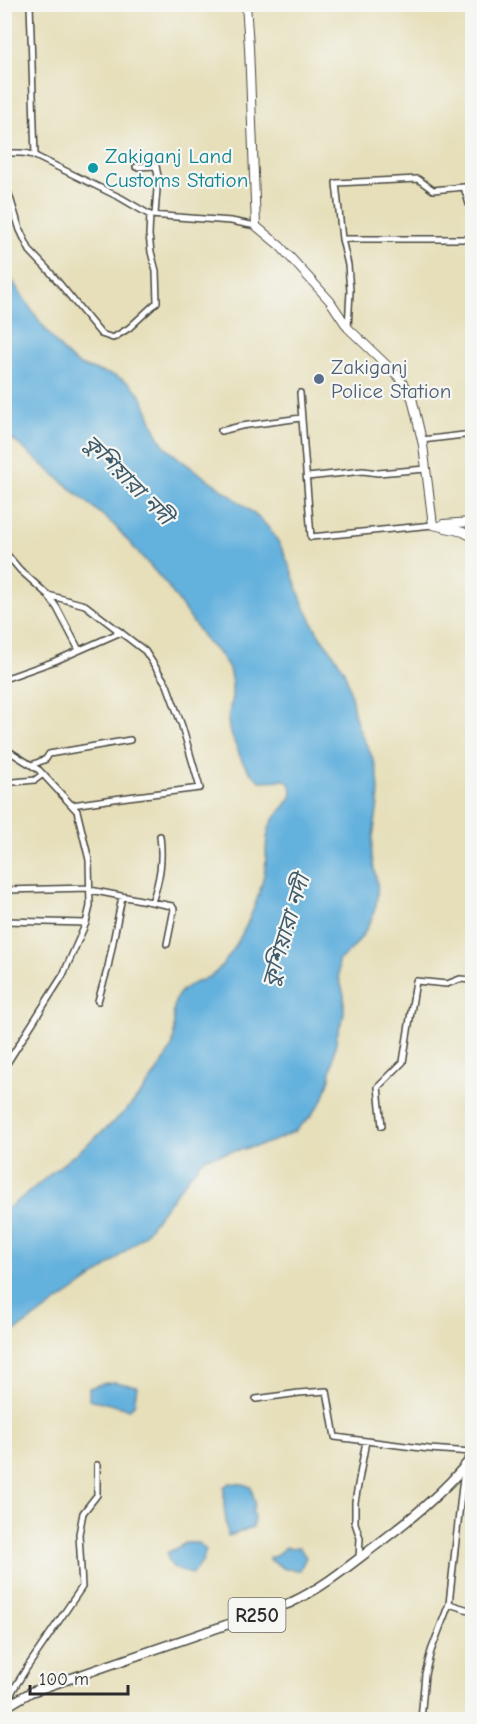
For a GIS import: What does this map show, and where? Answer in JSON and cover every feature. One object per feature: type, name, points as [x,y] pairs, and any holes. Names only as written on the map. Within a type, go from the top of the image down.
[{"type":"main road","name":"R250","points":[[5,1707],[32,1692],[290,1604],[312,1593],[405,1523],[447,1486],[472,1457]]},
{"type":"street","points":[[30,4],[35,156]]},
{"type":"street","points":[[246,4],[256,226]]},
{"type":"street","points":[[4,152],[10,154],[28,152],[152,215],[231,221],[256,226],[280,246],[330,301],[348,328],[398,376],[412,398],[422,440],[433,525]]},
{"type":"street","points":[[4,186],[8,191],[20,230],[30,251],[101,334],[113,338],[129,328],[157,302],[156,272],[149,235],[158,176],[156,166],[136,167]]},
{"type":"street","points":[[348,328],[349,274],[342,239],[336,183],[418,179],[433,190],[464,188],[469,204],[472,204]]},
{"type":"street","points":[[342,239],[472,239]]},
{"type":"street","points":[[300,393],[311,537],[472,522]]},
{"type":"street","points":[[221,431],[301,418]]},
{"type":"street","points":[[422,440],[472,434]]},
{"type":"street","points":[[307,477],[363,471],[378,473],[426,469]]},
{"type":"street","points":[[433,525],[463,532],[472,537]]},
{"type":"street","points":[[4,551],[20,570],[48,595],[79,650]]},
{"type":"street","points":[[48,595],[85,605],[145,651],[166,685],[182,726],[200,789],[128,796],[72,805]]},
{"type":"street","points":[[4,679],[121,632]]},
{"type":"street","points":[[32,765],[46,759],[49,754],[130,740]]},
{"type":"street","points":[[4,748],[43,774],[77,812],[89,860],[90,889],[90,906],[86,923],[63,975],[4,1068]]},
{"type":"street","points":[[4,783],[35,780],[43,774]]},
{"type":"street","points":[[152,902],[162,867],[160,836]]},
{"type":"street","points":[[4,890],[90,889],[166,904],[174,909],[167,944]]},
{"type":"street","points":[[99,1001],[122,897]]},
{"type":"street","points":[[4,921],[86,923]]},
{"type":"street","points":[[382,1126],[378,1087],[403,1062],[416,981],[447,984],[460,979],[472,980]]},
{"type":"street","points":[[256,1399],[327,1391],[335,1437],[472,1452]]},
{"type":"street","points":[[359,1559],[360,1538],[355,1523],[355,1502],[366,1441]]},
{"type":"street","points":[[5,1707],[13,1690],[82,1587],[79,1534],[83,1513],[97,1495],[97,1465]]},
{"type":"street","points":[[421,1719],[425,1674],[449,1604],[464,1468]]},
{"type":"street","points":[[449,1604],[472,1611]]},
{"type":"water","name":"কুশিয়ারা নদী","points":[[5,268],[39,320],[70,358],[84,367],[123,379],[136,389],[164,445],[183,462],[242,504],[272,532],[284,552],[314,626],[338,660],[346,676],[356,719],[374,762],[379,787],[372,849],[377,884],[376,903],[361,938],[338,961],[344,995],[344,1014],[337,1035],[330,1078],[323,1100],[295,1131],[261,1145],[207,1157],[144,1235],[101,1272],[5,1338],[5,1210],[110,1126],[133,1103],[155,1074],[173,1044],[174,1007],[179,994],[187,986],[213,975],[241,937],[262,881],[269,829],[275,817],[290,799],[292,790],[285,780],[260,781],[242,761],[229,729],[232,683],[229,669],[221,656],[206,641],[167,585],[114,525],[5,433]]},
{"type":"water","points":[[114,1382],[137,1386],[134,1405],[129,1409],[89,1399],[89,1388]]},
{"type":"water","points":[[230,1483],[251,1487],[255,1503],[252,1512],[253,1527],[228,1536],[224,1487]]},
{"type":"water","points":[[186,1543],[198,1543],[206,1550],[202,1562],[192,1574],[175,1568],[169,1562],[167,1553]]},
{"type":"water","points":[[286,1547],[299,1547],[306,1557],[300,1570],[285,1569],[270,1560],[269,1557],[273,1557]]},
{"type":"place","name":"Zakiganj Land Customs Station","points":[[93,168]]},
{"type":"place","name":"Zakiganj Police Station","points":[[319,379]]}]
